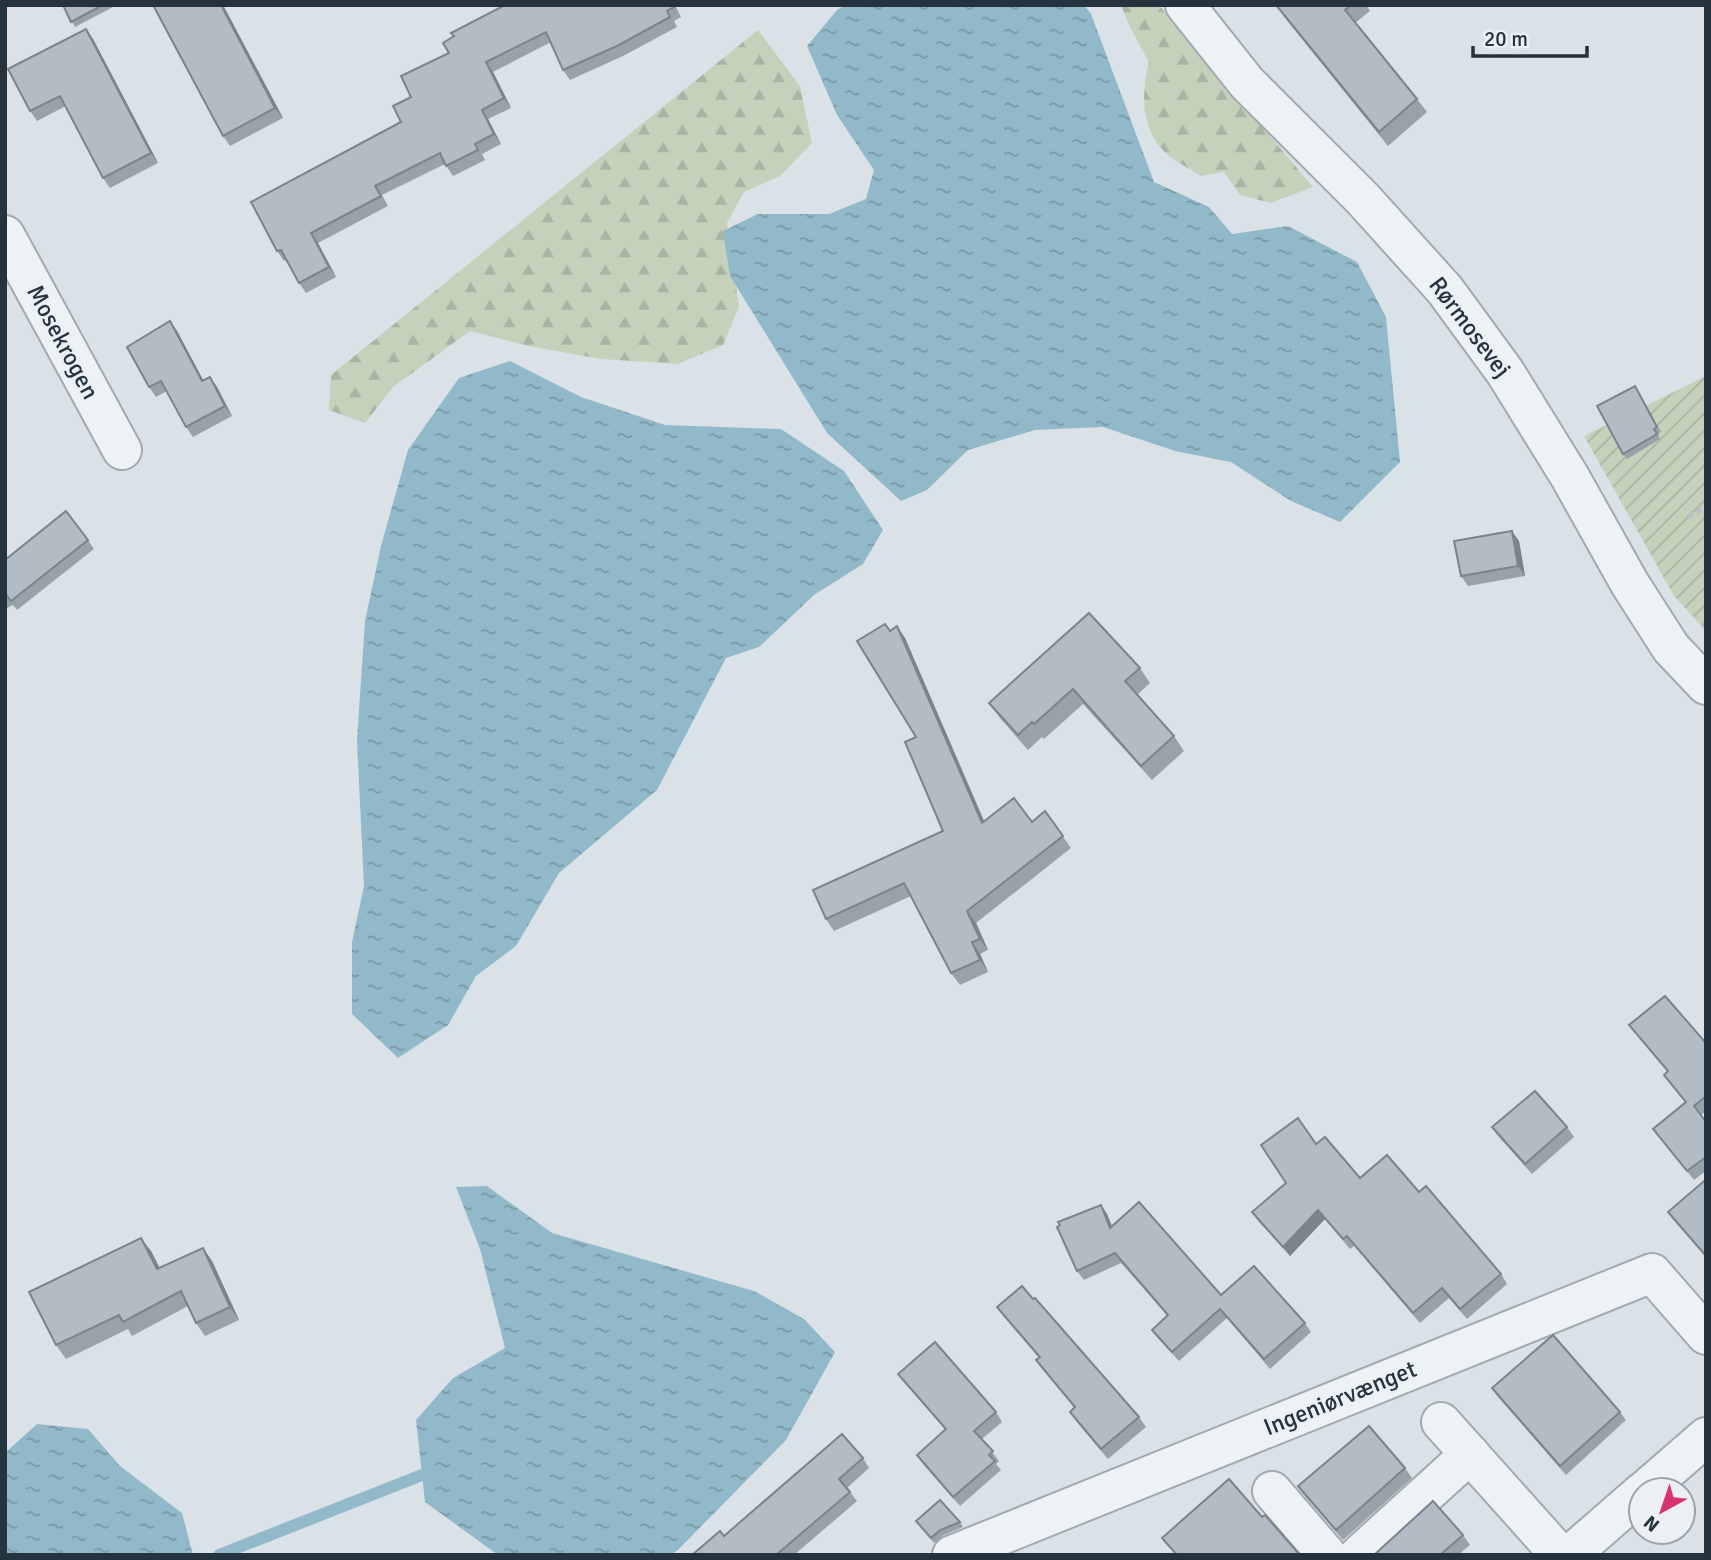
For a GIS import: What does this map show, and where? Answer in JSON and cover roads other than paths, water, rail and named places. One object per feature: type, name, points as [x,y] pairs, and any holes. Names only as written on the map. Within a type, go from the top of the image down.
[{"type":"street","name":"Rørmosevej","points":[[1185,5],[1247,83],[1363,199],[1445,290],[1505,372],[1570,477],[1630,584],[1671,648],[1706,685]]},
{"type":"street","name":"Mosekrogen","points":[[5,235],[122,450]]},
{"type":"street","name":"Ingeniørvænget","points":[[952,1555],[1652,1273],[1706,1335]]},
{"type":"street","points":[[1441,1422],[1560,1555]]},
{"type":"street","points":[[1661,1476],[1706,1437]]},
{"type":"street","points":[[1359,1555],[1470,1454]]},
{"type":"street","points":[[1272,1490],[1327,1555]]},
{"type":"street","points":[[1570,1555],[1627,1505]]},
{"type":"water","points":[[846,5],[1084,5],[1091,14],[1154,182],[1209,207],[1232,234],[1288,226],[1357,262],[1386,317],[1400,462],[1340,522],[1291,501],[1231,462],[1175,451],[1103,427],[1035,430],[968,450],[927,490],[901,501],[827,433],[730,276],[723,231],[758,214],[829,214],[866,199],[874,170],[837,115],[807,46],[837,10]]},
{"type":"water","points":[[510,361],[581,397],[665,425],[781,429],[844,471],[883,530],[863,564],[814,595],[759,647],[726,658],[657,790],[559,873],[516,946],[476,976],[448,1025],[398,1058],[352,1014],[352,942],[364,886],[357,740],[365,621],[381,546],[408,450],[459,378]]},
{"type":"water","points":[[487,1186],[552,1233],[754,1291],[804,1319],[835,1352],[786,1440],[670,1555],[498,1555],[425,1502],[416,1420],[453,1378],[505,1348],[480,1249],[456,1187]]},
{"type":"water","points":[[37,1424],[88,1429],[120,1466],[182,1513],[193,1555],[5,1555],[5,1453]]},
{"type":"waterway","points":[[219,1555],[422,1475]]}]
